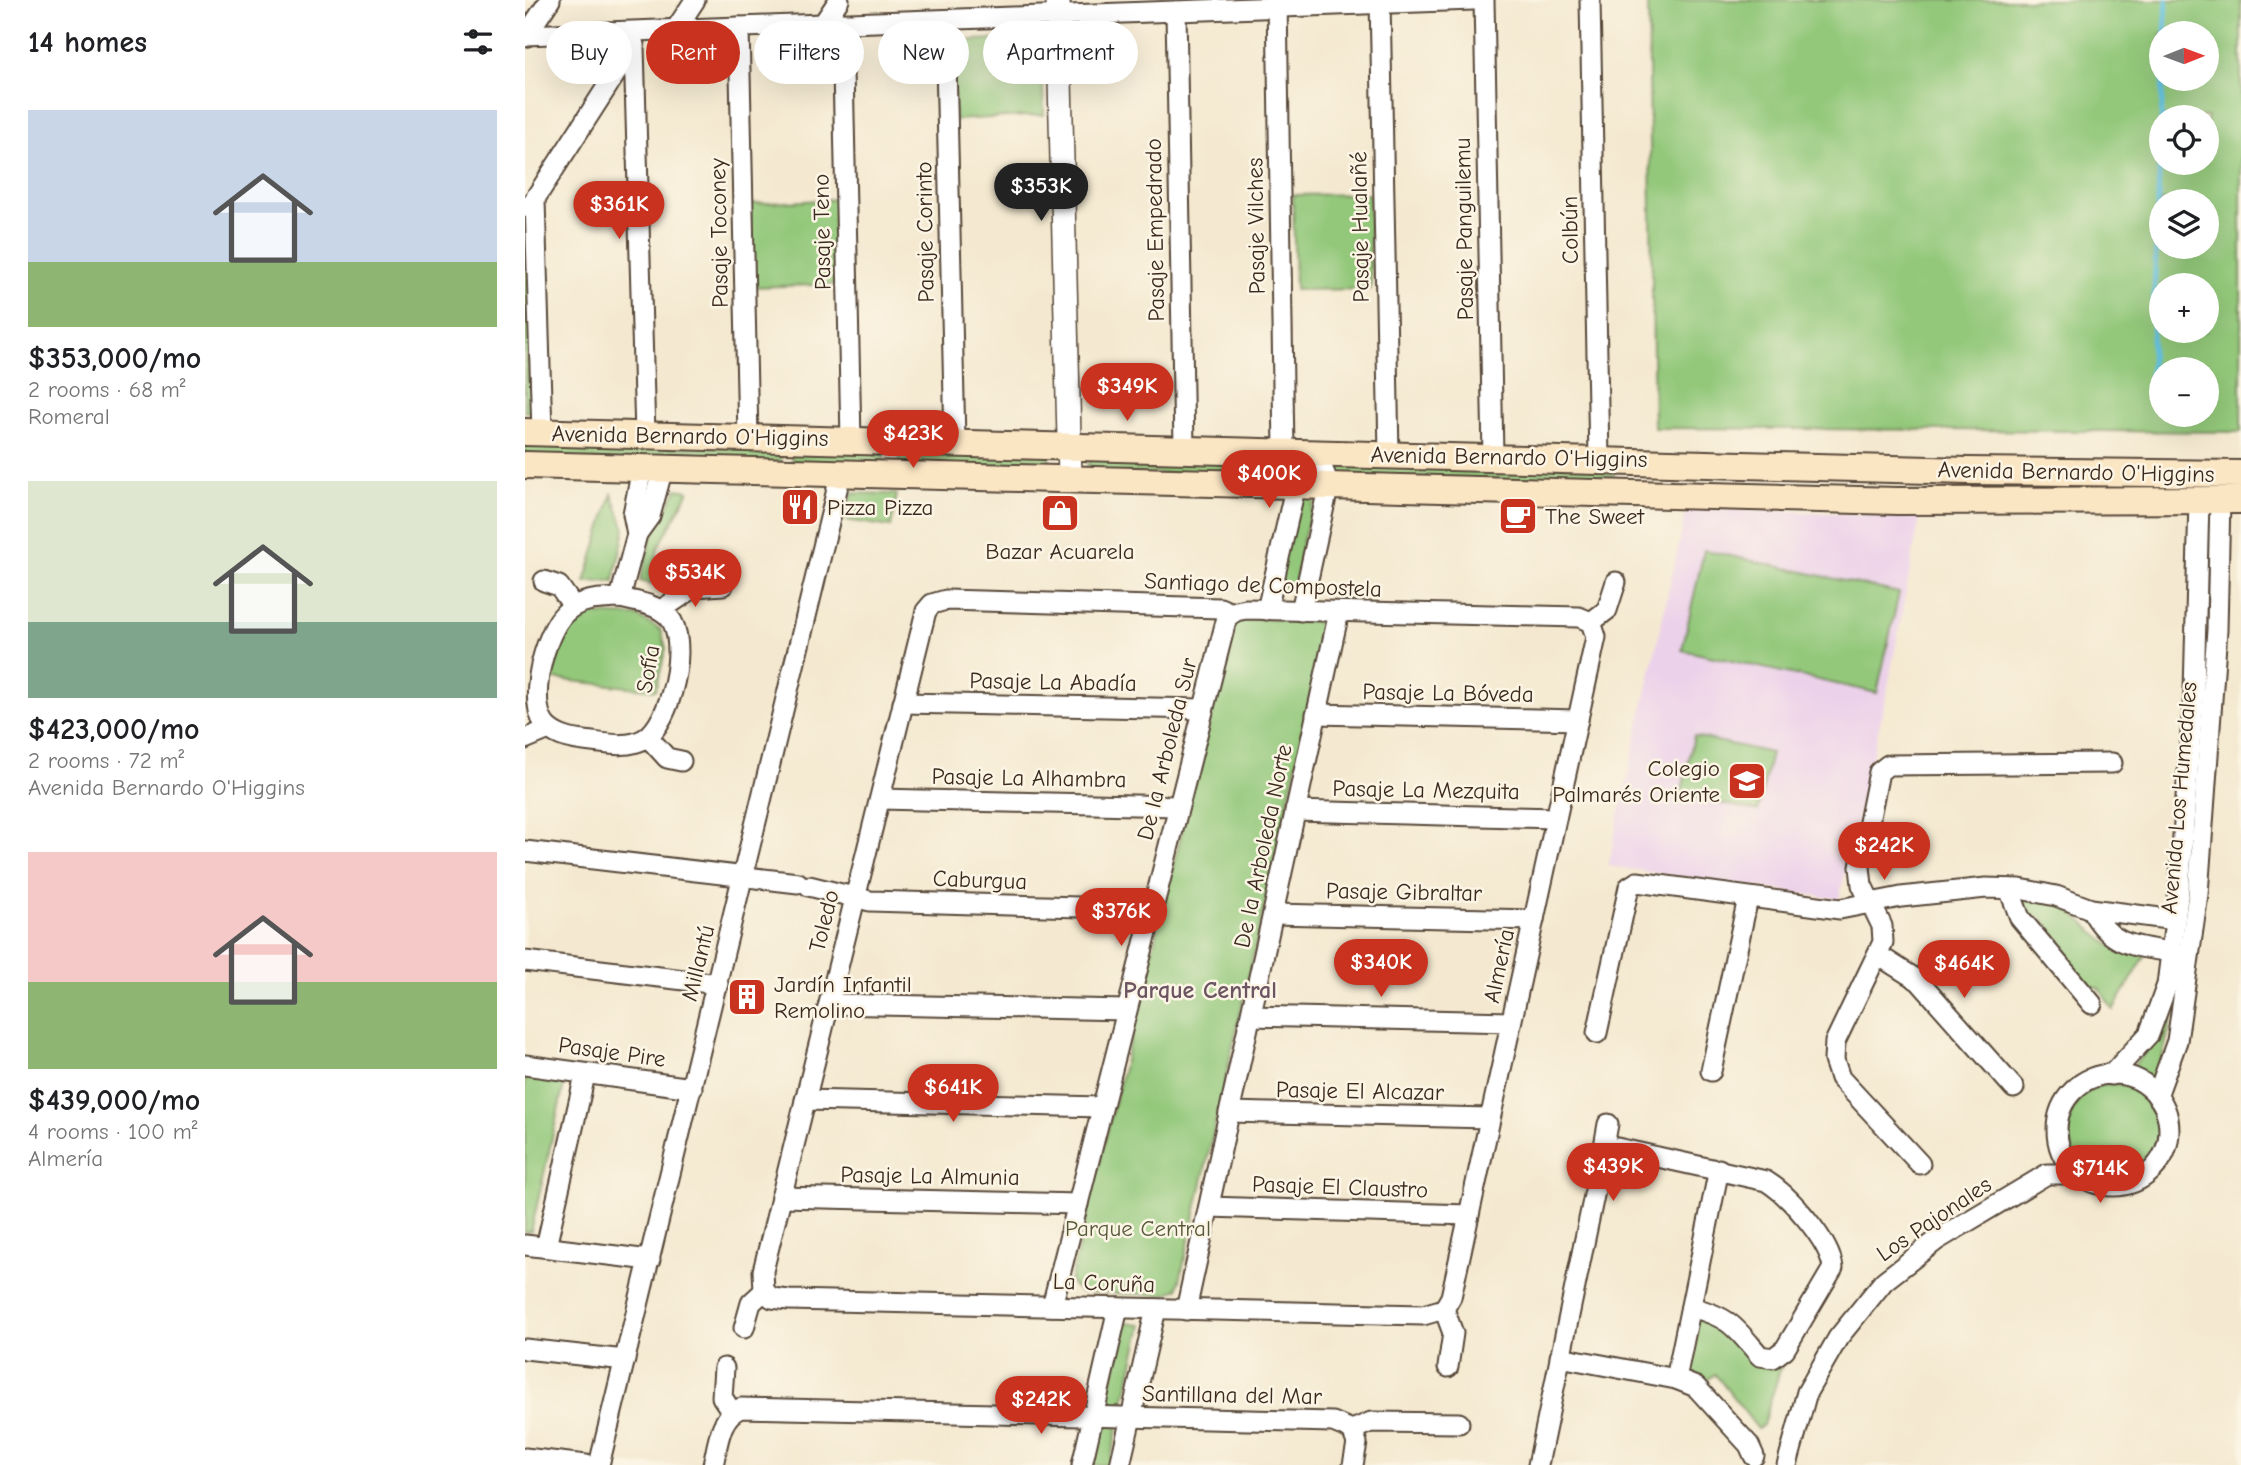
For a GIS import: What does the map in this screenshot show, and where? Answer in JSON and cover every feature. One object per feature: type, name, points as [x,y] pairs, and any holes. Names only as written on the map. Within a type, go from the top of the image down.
[{"type":"main road","name":"Avenida Bernardo O'Higgins","points":[[533,432],[1612,459],[1968,471],[2241,474]]},
{"type":"main road","points":[[788,471],[785,455],[792,439]]},
{"type":"main road","points":[[881,474],[891,463],[898,441]]},
{"type":"main road","points":[[1594,491],[1614,481],[1612,459]]},
{"type":"main road","name":"Avenida Bernardo O'Higgins","points":[[525,465],[1898,501],[2220,500]]},
{"type":"street","points":[[525,36],[550,0]]},
{"type":"street","points":[[681,21],[695,0]]},
{"type":"street","points":[[834,21],[839,0]]},
{"type":"street","points":[[864,23],[945,20],[1058,8],[1176,11],[1277,4],[1473,0]]},
{"type":"street","name":"Pasaje Panguilemu","points":[[1484,0],[1493,456]]},
{"type":"street","name":"Colbún","points":[[1590,0],[1612,459]]},
{"type":"street","name":"Pasaje Hualañé","points":[[1380,2],[1389,454]]},
{"type":"street","name":"Pasaje Vilches","points":[[1277,4],[1284,451]]},
{"type":"street","points":[[1058,8],[1070,478]]},
{"type":"street","name":"Pasaje Empedrado","points":[[1176,11],[1184,448]]},
{"type":"street","name":"Pasaje Corinto","points":[[945,20],[955,442]]},
{"type":"street","points":[[525,36],[646,36]]},
{"type":"street","points":[[533,432],[530,208],[639,38]]},
{"type":"street","points":[[639,38],[645,435]]},
{"type":"street","name":"Pasaje Toconey","points":[[740,73],[748,438]]},
{"type":"street","name":"Pasaje Teno","points":[[836,84],[851,440]]},
{"type":"street","points":[[1268,610],[1296,484],[1284,451]]},
{"type":"street","points":[[1316,452],[1329,484],[1310,611],[1333,638]]},
{"type":"street","points":[[620,598],[637,534],[633,514],[653,468]]},
{"type":"street","name":"Millantú","points":[[599,1465],[745,877],[841,472]]},
{"type":"street","name":"Avenida Los Humedales","points":[[2111,1075],[2149,1034],[2167,985],[2194,692],[2200,574],[2220,500]]},
{"type":"street","name":"Avenida Los Humedales","points":[[2157,1096],[2177,1041],[2197,894],[2216,643],[2220,500]]},
{"type":"street","points":[[544,581],[559,586],[573,606]]},
{"type":"street","points":[[1591,622],[1607,610],[1616,582]]},
{"type":"street","points":[[681,761],[667,758],[648,737],[619,745],[565,737],[549,729],[538,711],[538,679],[554,630],[573,606],[592,600],[620,598],[661,610],[695,587],[723,585]]},
{"type":"street","name":"Santiago de Compostela","points":[[932,604],[946,600],[1220,608],[1231,613],[1241,609],[1579,617],[1591,622]]},
{"type":"street","name":"Toledo","points":[[744,1328],[751,1303],[764,1291],[763,1271],[781,1197],[925,615],[932,604]]},
{"type":"street","name":"Sofía","points":[[648,737],[656,730],[665,711],[679,647],[675,625],[661,610]]},
{"type":"street","name":"De la Arboleda Norte","points":[[1186,1310],[1339,612]]},
{"type":"street","name":"De la Arboleda Sur","points":[[1052,1306],[1222,628],[1231,613]]},
{"type":"street","name":"Almería","points":[[1444,1309],[1451,1297],[1596,637],[1591,622]]},
{"type":"street","name":"Pasaje La Abadía","points":[[903,703],[1202,709]]},
{"type":"street","name":"Pasaje La Bóveda","points":[[1317,713],[1578,720]]},
{"type":"street","points":[[525,738],[549,729]]},
{"type":"street","points":[[1920,1164],[1840,1078],[1834,1060],[1835,1042],[1883,942],[1874,904],[1862,885],[1860,867],[1879,772],[1888,765],[2112,763]]},
{"type":"street","name":"Pasaje La Alhambra","points":[[880,799],[1177,806]]},
{"type":"street","name":"Pasaje La Mezquita","points":[[1295,811],[1556,818]]},
{"type":"street","name":"Caburgua","points":[[525,851],[804,885],[879,901],[1152,909]]},
{"type":"street","points":[[1597,1033],[1629,887],[1637,882],[1840,909],[1901,897],[1986,888],[2009,889],[2056,896],[2091,909],[2175,920]]},
{"type":"street","points":[[2009,889],[2020,918],[2092,1004]]},
{"type":"street","points":[[1711,1071],[1748,898]]},
{"type":"street","points":[[2091,909],[2101,928],[2121,942],[2171,952]]},
{"type":"street","name":"Pasaje Gibraltar","points":[[1272,914],[1534,920]]},
{"type":"street","points":[[1878,955],[1919,981],[2014,1088]]},
{"type":"street","points":[[525,961],[718,984]]},
{"type":"street","points":[[829,1004],[1126,1010]]},
{"type":"street","points":[[1251,1016],[1511,1022]]},
{"type":"street","name":"Pasaje Pire","points":[[525,1065],[692,1088]]},
{"type":"street","points":[[546,1247],[585,1075]]},
{"type":"street","points":[[2111,1075],[2139,1081],[2157,1096],[2169,1125],[2167,1144],[2160,1161],[2147,1174],[2131,1183],[2113,1187],[2095,1184],[2078,1174],[2066,1162],[2058,1145],[2057,1126],[2061,1108],[2071,1092],[2086,1081],[2111,1075]]},
{"type":"street","points":[[805,1100],[1102,1107]]},
{"type":"street","name":"Pasaje El Alcazar","points":[[1229,1112],[1490,1118]]},
{"type":"street","points":[[1538,1465],[1608,1124]]},
{"type":"street","points":[[2058,1145],[2047,1174],[2078,1174]]},
{"type":"street","points":[[1603,1152],[1617,1148],[1766,1181],[1782,1191],[1831,1253],[1833,1268],[1785,1349],[1773,1358],[1760,1356],[1733,1324],[1721,1315],[1691,1307]]},
{"type":"street","points":[[1676,1379],[1719,1169]]},
{"type":"street","name":"Los Pajonales","points":[[1788,1463],[1807,1392],[1838,1338],[1884,1281],[1937,1240],[2047,1174]]},
{"type":"street","name":"Pasaje La Almunia","points":[[781,1197],[1078,1204]]},
{"type":"street","name":"Pasaje El Claustro","points":[[1209,1207],[1469,1215]]},
{"type":"street","points":[[525,1245],[650,1260]]},
{"type":"street","name":"La Coruña","points":[[764,1291],[772,1298],[781,1299],[1186,1310],[1423,1315],[1444,1309]]},
{"type":"street","points":[[1082,1465],[1118,1308]]},
{"type":"street","points":[[1120,1465],[1156,1309]]},
{"type":"street","points":[[1444,1309],[1453,1334],[1448,1367]]},
{"type":"street","points":[[525,1349],[625,1360]]},
{"type":"street","points":[[1560,1357],[1676,1379],[1696,1387],[1749,1445],[1755,1460],[1788,1463]]},
{"type":"street","points":[[713,1465],[724,1422],[732,1412],[722,1397],[724,1368]]},
{"type":"street","name":"Santillana del Mar","points":[[732,1412],[747,1408],[1340,1423],[1352,1430]]},
{"type":"street","points":[[1353,1465],[1357,1443],[1352,1430],[1364,1424],[1459,1423]]},
{"type":"street","points":[[525,1458],[586,1465]]},
{"type":"shaded area","name":"Colegio Palmarés Oriente","points":[[1687,507],[1920,517],[1886,697],[1839,899],[1608,866]]},
{"type":"green space","points":[[1648,0],[2241,0],[2241,432],[1654,428]]},
{"type":"green space","points":[[969,40],[983,40],[983,84],[1043,84],[1044,115],[955,120],[953,84],[969,84]]},
{"type":"green space","points":[[1369,194],[1371,289],[1295,290],[1293,195]]},
{"type":"green space","points":[[841,199],[846,284],[752,287],[750,204]]},
{"type":"green space","points":[[531,228],[534,412],[525,412],[525,236]]},
{"type":"green space","points":[[525,445],[782,448],[781,462],[525,459]]},
{"type":"green space","points":[[799,448],[884,448],[884,466],[792,462],[792,453]]},
{"type":"green space","points":[[902,450],[1050,453],[1050,469],[897,468]]},
{"type":"green space","points":[[1092,457],[1274,458],[1279,468],[1275,476],[1093,472],[1087,466]]},
{"type":"green space","points":[[1330,457],[1615,468],[1614,476],[1515,480],[1334,475]]},
{"type":"green space","points":[[677,489],[689,491],[658,548],[651,584],[640,581],[652,535]]},
{"type":"green space","points":[[852,493],[897,494],[891,527],[845,520]]},
{"type":"green space","points":[[612,494],[625,529],[614,581],[585,582]]},
{"type":"green space","points":[[1301,496],[1315,499],[1302,543],[1294,589],[1286,589],[1277,577]]},
{"type":"green space","points":[[2207,524],[2210,524],[2212,535],[2203,718],[2192,856],[2176,992],[2155,1080],[2132,1067],[2153,1043],[2172,997]]},
{"type":"green space","points":[[1704,550],[1899,593],[1877,693],[1682,650]]},
{"type":"green space","points":[[592,614],[636,616],[661,630],[666,648],[656,690],[552,679],[564,639],[575,623]]},
{"type":"green space","name":"Parque Central","points":[[1235,618],[1316,621],[1325,636],[1178,1289],[1163,1295],[1080,1292],[1070,1282]]},
{"type":"green space","points":[[1694,736],[1771,753],[1758,811],[1681,795]]},
{"type":"green space","points":[[2022,897],[2062,905],[2110,945],[2132,954],[2146,955],[2113,1010],[2099,988],[2087,985],[2064,957],[2066,948],[2042,918],[2027,918]]},
{"type":"green space","points":[[525,1075],[565,1080],[531,1232],[525,1232]]},
{"type":"green space","points":[[2114,1084],[2132,1087],[2147,1097],[2157,1112],[2160,1130],[2157,1148],[2147,1163],[2132,1173],[2114,1176],[2096,1173],[2081,1163],[2071,1148],[2068,1130],[2071,1112],[2081,1097],[2096,1087]]},
{"type":"green space","points":[[1701,1314],[1712,1317],[1751,1358],[1781,1367],[1763,1425],[1758,1429],[1715,1374],[1705,1382],[1683,1371],[1693,1323]]},
{"type":"green space","points":[[1125,1323],[1142,1325],[1109,1465],[1092,1465]]},
{"type":"waterway","points":[[2166,21],[2167,0]]},
{"type":"waterway","points":[[2151,357],[2162,91]]},
{"type":"place","name":"Pizza Pizza","points":[[800,507]]},
{"type":"place","name":"Bazar Acuarela","points":[[1060,513]]},
{"type":"place","name":"The Sweet","points":[[1518,516]]},
{"type":"place","name":"Colegio Palmarés Oriente","points":[[1747,781]]},
{"type":"place","name":"Jardín Infantil Remolino","points":[[747,997]]},
{"type":"district","name":"Parque Central","points":[[1200,990]]}]
